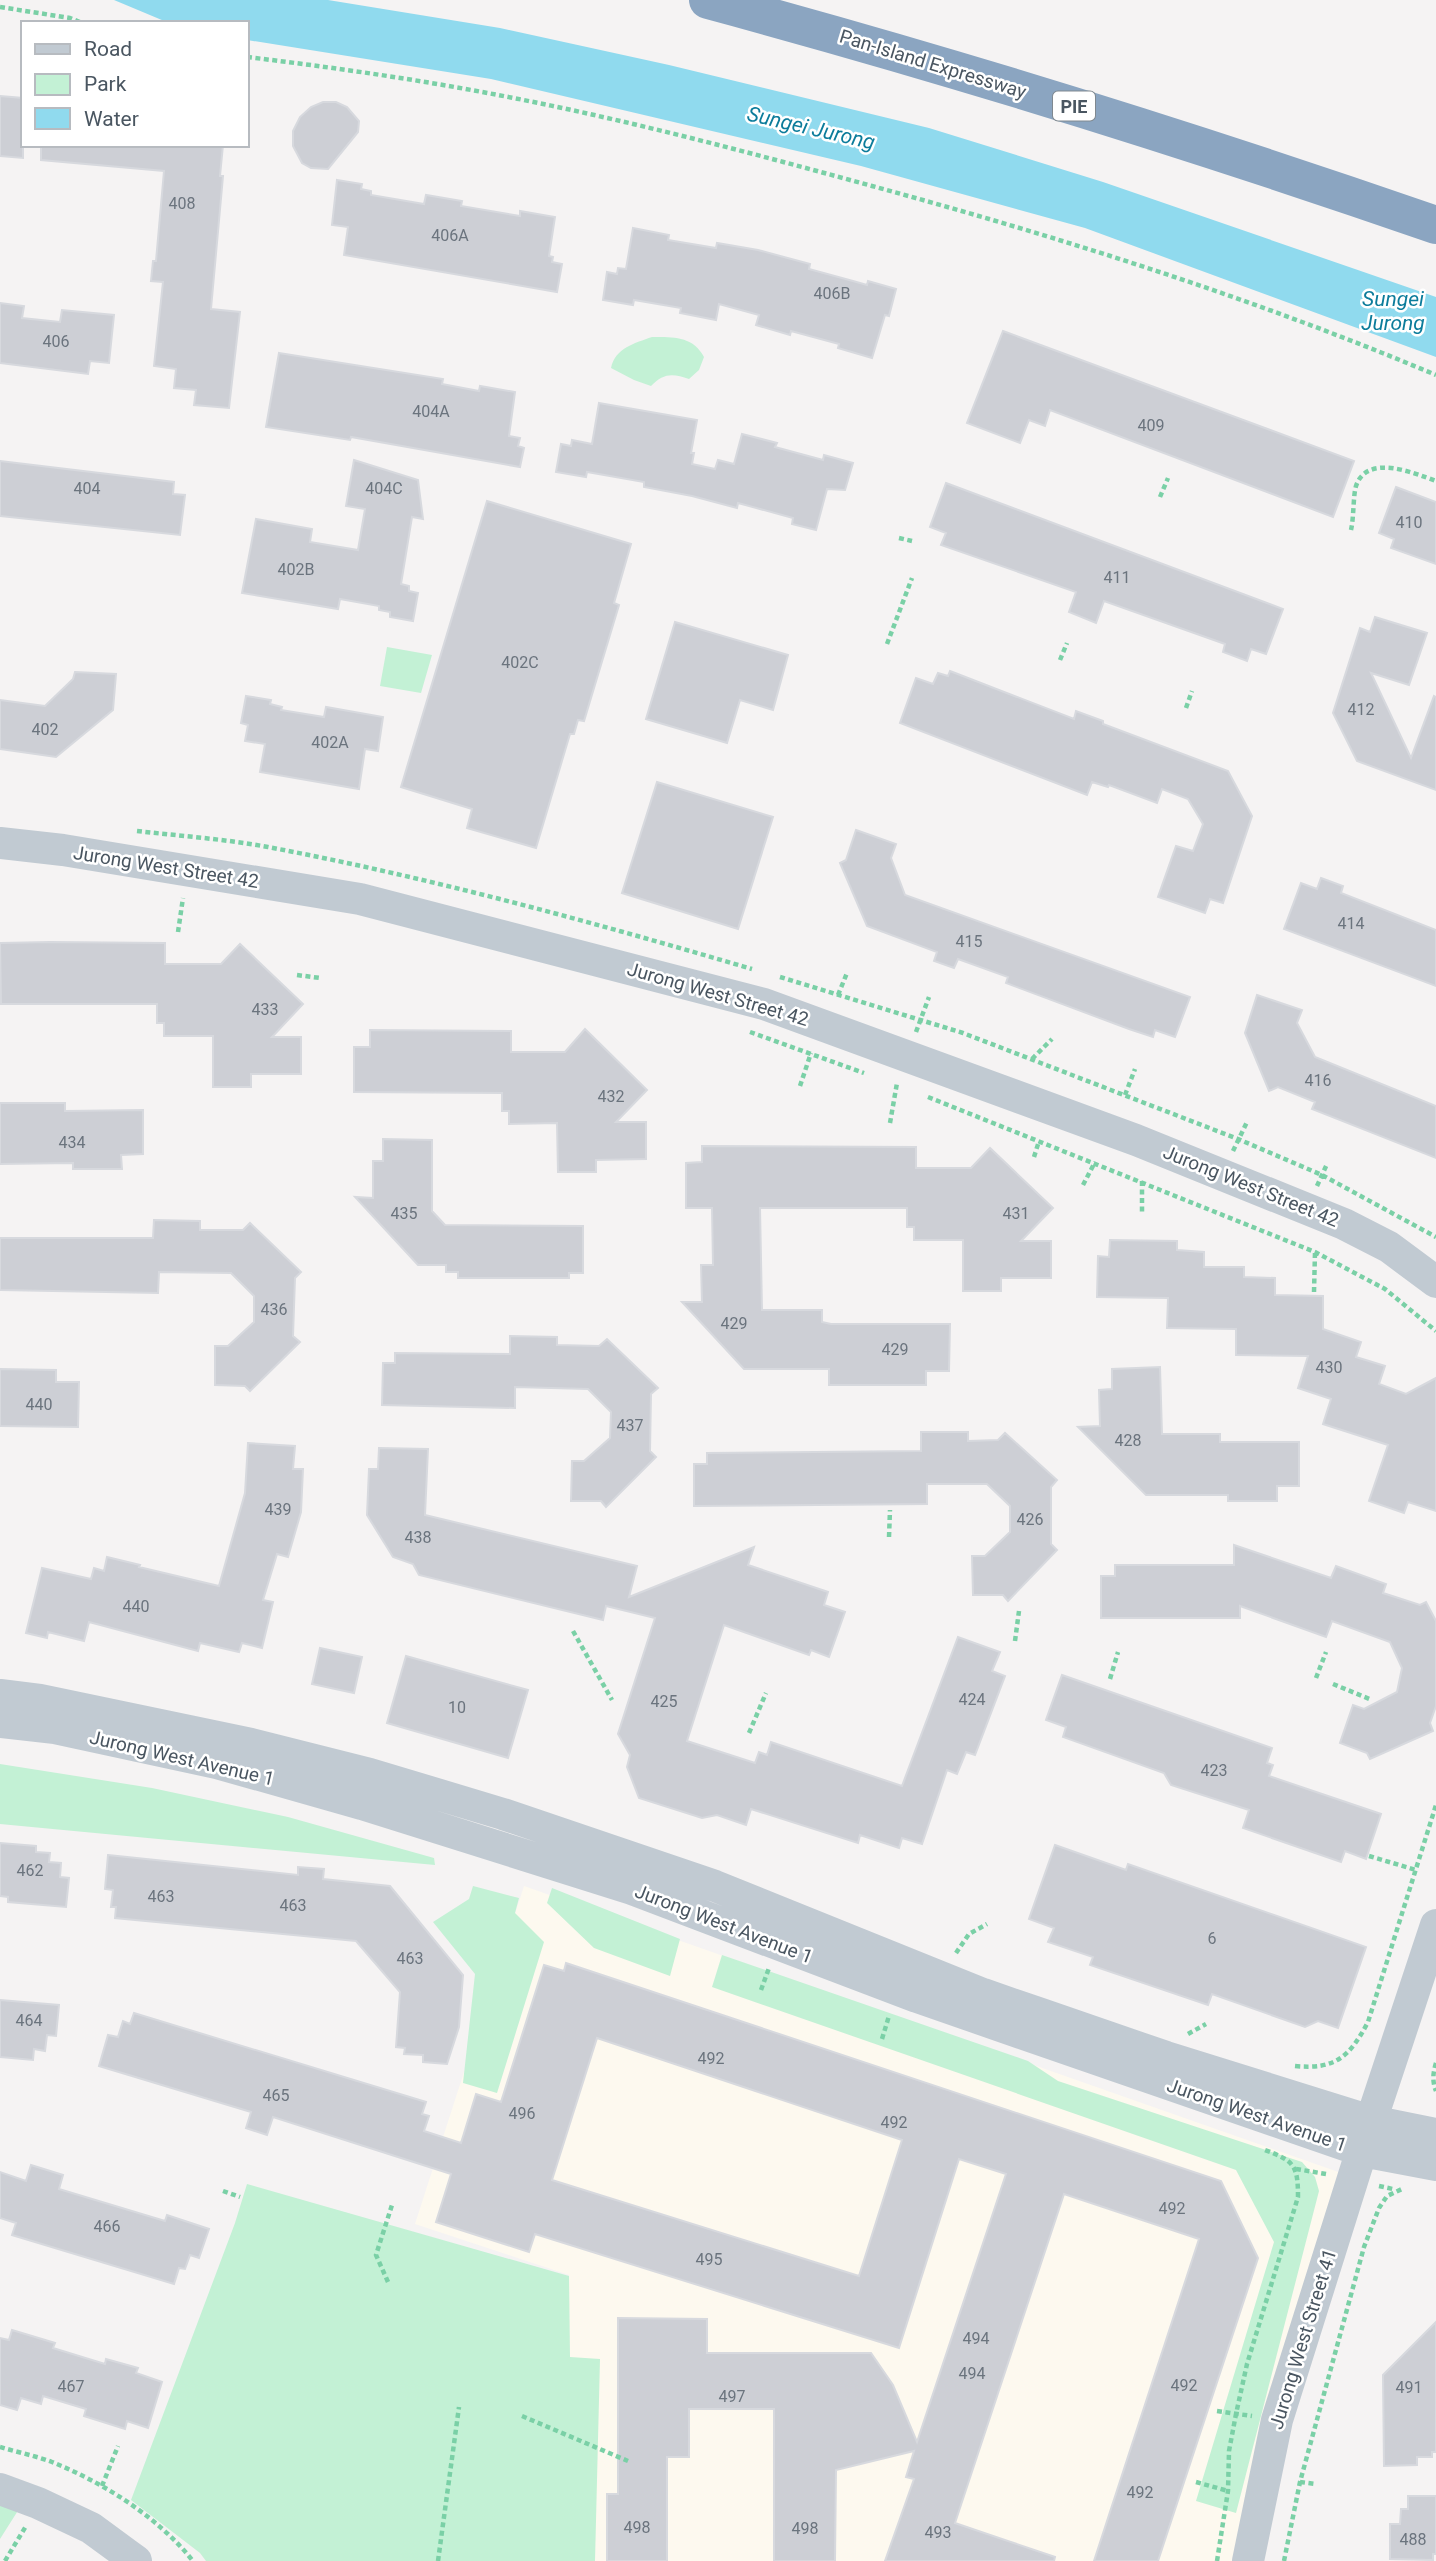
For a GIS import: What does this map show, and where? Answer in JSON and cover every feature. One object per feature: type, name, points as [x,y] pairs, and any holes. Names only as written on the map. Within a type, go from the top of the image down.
[{"type":"highway","name":"Pan-Island Expressway","points":[[708,0],[835,34],[1241,157],[1436,225]]},
{"type":"street","name":"Jurong West Street 42","points":[[0,842],[64,850],[360,899],[764,1004],[1136,1140],[1344,1224],[1389,1247],[1436,1282]]},
{"type":"street","name":"Jurong West Avenue 1","points":[[0,1695],[130,1717],[251,1744],[370,1774],[503,1814],[715,1886],[983,1994],[1041,2014],[1179,2061],[1371,2121],[1436,2134]]},
{"type":"street","name":"Jurong West Avenue 1","points":[[0,1722],[55,1728],[217,1763],[375,1808],[632,1889],[917,1997],[1362,2151],[1436,2165]]},
{"type":"street","points":[[1371,2121],[1436,1925]]},
{"type":"street","name":"Jurong West Street 41","points":[[1248,2561],[1277,2420],[1371,2121]]},
{"type":"street","points":[[0,2489],[38,2503],[90,2528],[136,2561]]},
{"type":"path","points":[[0,7],[77,21]]},
{"type":"path","points":[[248,57],[497,94],[782,161],[1078,244],[1258,307],[1436,375]]},
{"type":"path","points":[[1351,530],[1355,511],[1355,488],[1361,475],[1375,468],[1385,468],[1405,470],[1436,481]]},
{"type":"path","points":[[1160,497],[1168,478]]},
{"type":"path","points":[[899,538],[912,541]]},
{"type":"path","points":[[887,644],[912,578]]},
{"type":"path","points":[[1060,660],[1067,643]]},
{"type":"path","points":[[1186,708],[1192,691]]},
{"type":"path","points":[[172,896],[196,898]]},
{"type":"path","points":[[178,932],[183,897]]},
{"type":"path","points":[[297,975],[320,978]]},
{"type":"path","points":[[742,1029],[872,1076]]},
{"type":"path","points":[[1032,1059],[1052,1039]]},
{"type":"path","points":[[1125,1095],[1135,1069]]},
{"type":"path","points":[[884,1080],[910,1090]]},
{"type":"path","points":[[923,1095],[1315,1252],[1385,1289],[1436,1331]]},
{"type":"path","points":[[1034,1157],[1039,1141]]},
{"type":"path","points":[[1083,1185],[1095,1162]]},
{"type":"path","points":[[1142,1181],[1142,1212]]},
{"type":"path","points":[[1314,1292],[1315,1252]]},
{"type":"path","points":[[889,1537],[890,1510]]},
{"type":"path","points":[[1015,1641],[1019,1611]]},
{"type":"path","points":[[573,1631],[612,1700]]},
{"type":"path","points":[[1110,1679],[1118,1652]]},
{"type":"path","points":[[1316,1678],[1326,1652]]},
{"type":"path","points":[[1333,1685],[1371,1700]]},
{"type":"path","points":[[749,1733],[766,1693]]},
{"type":"path","points":[[1324,2066],[1341,2059],[1356,2045],[1368,2022],[1436,1805]]},
{"type":"path","points":[[1368,1856],[1416,1870]]},
{"type":"path","points":[[954,1957],[969,1934],[987,1924]]},
{"type":"path","points":[[761,1990],[771,1964]]},
{"type":"path","points":[[882,2039],[891,2008]]},
{"type":"path","points":[[1188,2034],[1206,2024]]},
{"type":"path","points":[[1436,2063],[1433,2072],[1436,2091]]},
{"type":"path","points":[[1217,2561],[1227,2491],[1229,2451],[1247,2364],[1298,2197],[1296,2169],[1286,2158]]},
{"type":"path","points":[[1284,2561],[1300,2482],[1349,2295],[1379,2208],[1394,2191]]},
{"type":"path","points":[[223,2192],[240,2197]]},
{"type":"path","points":[[388,2282],[376,2255],[392,2205]]},
{"type":"path","points":[[438,2561],[459,2407]]},
{"type":"path","points":[[522,2416],[628,2461]]},
{"type":"path","points":[[102,2486],[118,2446]]},
{"type":"path","points":[[0,2447],[52,2462],[102,2486],[140,2511],[177,2541],[193,2561]]},
{"type":"path","points":[[1196,2482],[1260,2497]]},
{"type":"path","points":[[5,2561],[24,2530]]},
{"type":"shaded area","points":[[524,1886],[1347,2175],[1233,2561],[570,2561],[569,2275],[415,2224]]},
{"type":"green space","points":[[652,337],[682,339],[694,345],[704,357],[699,370],[689,379],[668,375],[651,386],[611,368],[621,351]]},
{"type":"green space","points":[[387,647],[432,655],[421,693],[380,686]]},
{"type":"green space","points":[[0,1764],[152,1788],[288,1817],[434,1858],[435,1865],[0,1824]]},
{"type":"green space","points":[[473,1886],[519,1898],[515,1913],[544,1942],[497,2093],[463,2083],[475,1974],[433,1922],[469,1899]]},
{"type":"green space","points":[[552,1888],[680,1939],[670,1976],[594,1948],[547,1903]]},
{"type":"green space","points":[[722,1955],[1028,2061],[1058,2081],[1302,2162],[1315,2177],[1319,2191],[1236,2513],[1196,2501],[1274,2242],[1236,2170],[712,1987]]},
{"type":"green space","points":[[247,2184],[569,2276],[570,2357],[600,2359],[595,2561],[206,2561],[200,2553],[131,2500],[235,2223]]},
{"type":"green space","points":[[0,2502],[19,2509],[0,2539]]},
{"type":"water","name":"Sungei Jurong","points":[[114,0],[328,0],[500,28],[669,65],[929,128],[1103,182],[1436,297],[1436,357],[1085,228],[861,166],[491,79],[248,40],[248,21],[164,21]]},
{"type":"building","points":[[0,96],[21,98],[23,158],[0,156]]},
{"type":"building","points":[[323,102],[336,102],[347,107],[359,121],[358,132],[328,169],[311,168],[302,163],[293,146],[293,131],[300,117],[311,107]]},
{"type":"building","points":[[41,147],[223,147],[220,176],[223,176],[211,309],[240,312],[229,408],[194,405],[196,390],[174,388],[176,369],[154,366],[163,282],[151,281],[153,261],[156,261],[164,171],[41,160]]},
{"type":"building","points":[[337,180],[362,184],[361,189],[371,191],[371,195],[424,204],[426,195],[462,201],[461,206],[520,216],[520,211],[555,217],[549,256],[553,257],[552,262],[562,264],[557,292],[344,255],[348,227],[332,225]]},
{"type":"building","points":[[633,228],[669,235],[668,240],[716,248],[717,243],[758,250],[810,264],[809,269],[867,285],[868,281],[896,289],[889,316],[885,315],[872,358],[838,348],[839,344],[791,331],[790,335],[756,325],[759,315],[719,304],[716,320],[680,313],[681,308],[634,300],[633,305],[603,300],[607,272],[617,274],[618,268],[626,269]]},
{"type":"building","points":[[0,303],[24,306],[22,318],[60,322],[62,310],[114,315],[109,363],[90,361],[88,374],[0,363]]},
{"type":"building","points":[[1003,331],[1354,461],[1333,517],[1050,410],[1045,426],[1029,420],[1020,443],[967,423]]},
{"type":"building","points":[[279,353],[443,379],[442,384],[479,391],[480,386],[515,392],[509,436],[520,438],[518,446],[524,448],[520,467],[351,437],[350,440],[266,427]]},
{"type":"building","points":[[599,403],[697,420],[691,453],[694,453],[692,464],[715,469],[718,460],[734,464],[742,434],[777,443],[775,447],[823,460],[824,455],[853,463],[845,490],[827,489],[816,530],[792,524],[793,518],[738,503],[737,508],[644,487],[644,482],[587,472],[586,477],[556,472],[561,444],[571,446],[572,440],[592,444]]},
{"type":"building","points":[[354,460],[418,480],[423,519],[412,517],[401,584],[409,586],[409,591],[418,593],[413,621],[390,617],[390,612],[379,610],[379,606],[340,599],[338,609],[242,593],[256,519],[312,529],[310,542],[358,550],[365,509],[346,506]]},
{"type":"building","points":[[0,461],[174,482],[173,494],[185,495],[180,535],[0,516]]},
{"type":"building","points":[[946,483],[1283,609],[1266,654],[1251,649],[1247,661],[1223,652],[1225,644],[1104,601],[1096,623],[1069,612],[1076,592],[941,545],[946,533],[930,527]]},
{"type":"building","points":[[1396,487],[1436,502],[1436,564],[1391,548],[1394,539],[1379,533]]},
{"type":"building","points":[[487,501],[631,544],[614,603],[619,605],[584,721],[578,720],[574,734],[570,734],[536,848],[467,828],[472,809],[401,787]]},
{"type":"building","points":[[1375,617],[1427,633],[1409,685],[1371,673],[1411,758],[1434,696],[1436,697],[1436,790],[1357,761],[1333,713],[1360,628],[1370,632]]},
{"type":"building","points":[[675,622],[788,655],[773,710],[740,700],[727,743],[646,719]]},
{"type":"building","points":[[950,671],[1074,719],[1076,711],[1103,721],[1103,724],[1228,771],[1252,816],[1223,903],[1210,899],[1205,913],[1158,897],[1176,846],[1193,851],[1203,824],[1188,799],[1162,789],[1157,803],[1109,785],[1108,787],[1092,782],[1087,795],[900,723],[916,678],[933,684],[938,673],[948,676]]},
{"type":"building","points":[[75,672],[116,674],[113,710],[56,757],[0,749],[0,700],[45,706],[73,679]]},
{"type":"building","points":[[246,696],[271,700],[270,704],[282,707],[281,710],[324,717],[326,707],[383,717],[378,751],[365,749],[359,789],[260,772],[265,744],[245,741],[248,725],[241,723]]},
{"type":"building","points":[[657,782],[773,817],[738,929],[622,893]]},
{"type":"building","points":[[856,830],[896,844],[891,858],[905,895],[1190,997],[1175,1037],[1155,1030],[1153,1037],[1129,1029],[1006,983],[1008,977],[958,959],[954,968],[934,961],[937,952],[867,926],[840,863],[846,860]]},
{"type":"building","points":[[1321,878],[1343,886],[1341,893],[1436,930],[1436,986],[1284,929],[1301,883],[1317,889]]},
{"type":"building","points":[[0,943],[165,943],[165,964],[221,964],[240,944],[303,1004],[272,1037],[301,1037],[301,1074],[251,1074],[251,1087],[213,1087],[213,1036],[164,1036],[164,1023],[157,1023],[157,1004],[1,1004]]},
{"type":"building","points":[[1257,995],[1302,1010],[1297,1023],[1315,1057],[1436,1106],[1436,1158],[1312,1109],[1315,1102],[1278,1087],[1269,1091],[1245,1033]]},
{"type":"building","points":[[585,1029],[647,1090],[616,1122],[646,1122],[646,1159],[596,1160],[596,1172],[558,1172],[557,1123],[509,1124],[509,1111],[502,1111],[502,1093],[354,1092],[354,1047],[370,1047],[370,1030],[511,1031],[511,1052],[565,1052]]},
{"type":"building","points":[[0,1103],[65,1103],[65,1111],[143,1110],[143,1154],[121,1155],[122,1169],[73,1169],[73,1163],[0,1164]]},
{"type":"building","points":[[383,1139],[432,1140],[432,1211],[445,1225],[583,1226],[583,1273],[569,1273],[569,1278],[458,1278],[458,1272],[446,1272],[446,1265],[418,1265],[355,1197],[373,1198],[373,1161],[383,1161]]},
{"type":"building","points":[[702,1146],[916,1147],[916,1168],[971,1168],[990,1148],[1053,1208],[1021,1241],[1051,1241],[1051,1278],[1001,1278],[1001,1291],[963,1291],[963,1240],[914,1240],[914,1227],[907,1227],[907,1208],[760,1208],[762,1310],[822,1310],[822,1322],[831,1324],[950,1324],[949,1371],[926,1371],[926,1385],[829,1385],[829,1369],[744,1369],[682,1302],[702,1302],[701,1265],[713,1265],[712,1208],[686,1208],[686,1163],[702,1162]]},
{"type":"building","points":[[154,1220],[200,1221],[200,1230],[243,1230],[250,1223],[301,1272],[295,1278],[293,1336],[300,1342],[250,1391],[245,1386],[215,1385],[215,1346],[228,1346],[254,1322],[254,1296],[231,1273],[159,1272],[158,1293],[0,1290],[0,1238],[153,1238]]},
{"type":"building","points":[[1110,1240],[1177,1241],[1177,1250],[1204,1252],[1204,1267],[1244,1267],[1244,1277],[1275,1278],[1275,1295],[1323,1296],[1323,1329],[1361,1342],[1356,1357],[1385,1366],[1379,1384],[1406,1394],[1436,1378],[1436,1511],[1408,1502],[1404,1513],[1369,1501],[1388,1445],[1323,1424],[1331,1399],[1298,1388],[1308,1356],[1236,1355],[1236,1329],[1167,1328],[1168,1298],[1097,1297],[1098,1256],[1109,1257]]},
{"type":"building","points":[[510,1336],[557,1337],[557,1345],[599,1346],[607,1339],[658,1388],[651,1394],[650,1451],[656,1457],[606,1507],[601,1501],[571,1501],[572,1461],[584,1461],[610,1438],[611,1412],[588,1389],[515,1387],[515,1408],[382,1405],[383,1363],[395,1363],[395,1353],[510,1354]]},
{"type":"building","points":[[1160,1367],[1162,1434],[1220,1434],[1220,1442],[1299,1442],[1299,1486],[1277,1486],[1277,1501],[1228,1501],[1228,1495],[1146,1495],[1078,1427],[1100,1426],[1099,1390],[1112,1389],[1112,1369]]},
{"type":"building","points":[[0,1369],[56,1370],[56,1382],[79,1382],[78,1427],[0,1426]]},
{"type":"building","points":[[921,1432],[968,1432],[968,1441],[998,1440],[1005,1433],[1057,1480],[1051,1487],[1051,1544],[1057,1550],[1008,1601],[1003,1595],[973,1595],[972,1556],[985,1556],[1010,1532],[1010,1506],[987,1484],[927,1484],[927,1504],[694,1506],[694,1464],[707,1464],[707,1453],[921,1451]]},
{"type":"building","points":[[248,1443],[295,1446],[293,1469],[303,1469],[301,1512],[288,1557],[277,1554],[263,1600],[273,1602],[262,1648],[242,1643],[239,1652],[200,1643],[198,1651],[89,1622],[84,1641],[48,1632],[47,1638],[26,1633],[42,1568],[91,1579],[94,1568],[104,1571],[107,1557],[219,1586],[245,1493]]},
{"type":"building","points":[[379,1448],[428,1449],[425,1515],[637,1566],[629,1597],[754,1547],[748,1565],[828,1592],[824,1605],[845,1612],[829,1657],[811,1650],[809,1655],[724,1625],[687,1741],[755,1763],[759,1752],[767,1755],[771,1742],[902,1786],[958,1637],[1000,1652],[992,1671],[1005,1676],[975,1755],[966,1752],[957,1774],[947,1770],[922,1844],[902,1838],[899,1848],[860,1835],[858,1843],[751,1809],[746,1825],[717,1815],[702,1818],[639,1798],[627,1767],[630,1755],[618,1734],[655,1618],[606,1606],[603,1620],[419,1575],[413,1564],[393,1557],[367,1515],[369,1469],[378,1469]]},
{"type":"building","points":[[1234,1545],[1331,1578],[1336,1566],[1386,1584],[1383,1593],[1420,1605],[1426,1602],[1436,1621],[1436,1706],[1430,1723],[1433,1731],[1370,1759],[1367,1753],[1340,1743],[1353,1705],[1364,1709],[1397,1692],[1402,1668],[1390,1642],[1332,1621],[1326,1637],[1240,1606],[1240,1618],[1101,1618],[1101,1576],[1115,1576],[1115,1565],[1234,1565]]},
{"type":"building","points":[[320,1648],[362,1657],[354,1693],[312,1684]]},
{"type":"building","points":[[406,1656],[528,1690],[508,1758],[387,1723]]},
{"type":"building","points":[[1062,1675],[1272,1748],[1267,1763],[1273,1765],[1269,1776],[1381,1814],[1366,1859],[1345,1851],[1341,1862],[1243,1828],[1249,1810],[1171,1785],[1164,1773],[1063,1737],[1066,1727],[1046,1720]]},
{"type":"building","points":[[0,1843],[36,1846],[36,1852],[50,1853],[49,1862],[61,1863],[60,1877],[69,1878],[66,1907],[8,1902],[8,1897],[0,1896]]},
{"type":"building","points":[[1055,1845],[1126,1870],[1128,1864],[1366,1947],[1338,2028],[1318,2021],[1305,2027],[1212,1994],[1208,2005],[1090,1965],[1093,1957],[1048,1942],[1054,1928],[1029,1919]]},
{"type":"building","points":[[108,1855],[298,1875],[298,1867],[324,1869],[323,1879],[390,1886],[463,1975],[459,2027],[447,2064],[423,2062],[423,2055],[404,2054],[405,2048],[396,2047],[400,1992],[356,1941],[115,1918],[116,1907],[111,1907],[113,1890],[105,1889]]},
{"type":"building","points":[[566,1963],[1221,2181],[1258,2258],[1158,2561],[1094,2561],[1199,2239],[1064,2194],[955,2523],[1055,2557],[1054,2561],[885,2561],[914,2479],[906,2477],[914,2451],[836,2470],[835,2561],[774,2561],[774,2409],[689,2409],[689,2457],[667,2457],[667,2561],[607,2561],[607,2494],[618,2494],[618,2318],[707,2319],[707,2353],[871,2353],[893,2385],[917,2442],[1006,2174],[959,2159],[899,2348],[535,2234],[529,2252],[436,2222],[451,2174],[273,2117],[267,2135],[246,2128],[251,2112],[99,2066],[108,2035],[118,2037],[123,2021],[130,2024],[134,2013],[426,2102],[422,2114],[429,2116],[424,2131],[461,2143],[476,2094],[501,2102],[544,1965],[564,1971]],"holes":[[[597,2038],[902,2140],[859,2276],[552,2180]]]},
{"type":"building","points":[[0,2000],[59,2005],[56,2036],[47,2035],[45,2051],[34,2049],[33,2060],[0,2057]]},
{"type":"building","points":[[31,2165],[63,2175],[59,2189],[165,2221],[167,2215],[209,2229],[199,2258],[190,2255],[185,2269],[179,2268],[174,2284],[12,2235],[16,2223],[0,2218],[0,2172],[26,2181]]},
{"type":"building","points":[[1436,2322],[1436,2452],[1432,2452],[1432,2457],[1417,2457],[1417,2465],[1384,2466],[1383,2375]]},
{"type":"building","points":[[12,2330],[55,2343],[53,2348],[105,2364],[106,2359],[138,2368],[136,2373],[162,2382],[148,2428],[127,2421],[125,2429],[84,2416],[86,2409],[43,2396],[41,2404],[21,2398],[17,2410],[0,2405],[0,2338],[9,2340]]},
{"type":"building","points":[[1408,2496],[1436,2496],[1436,2554],[1433,2554],[1433,2560],[1390,2559],[1390,2524],[1400,2524],[1401,2509],[1408,2509]]}]
